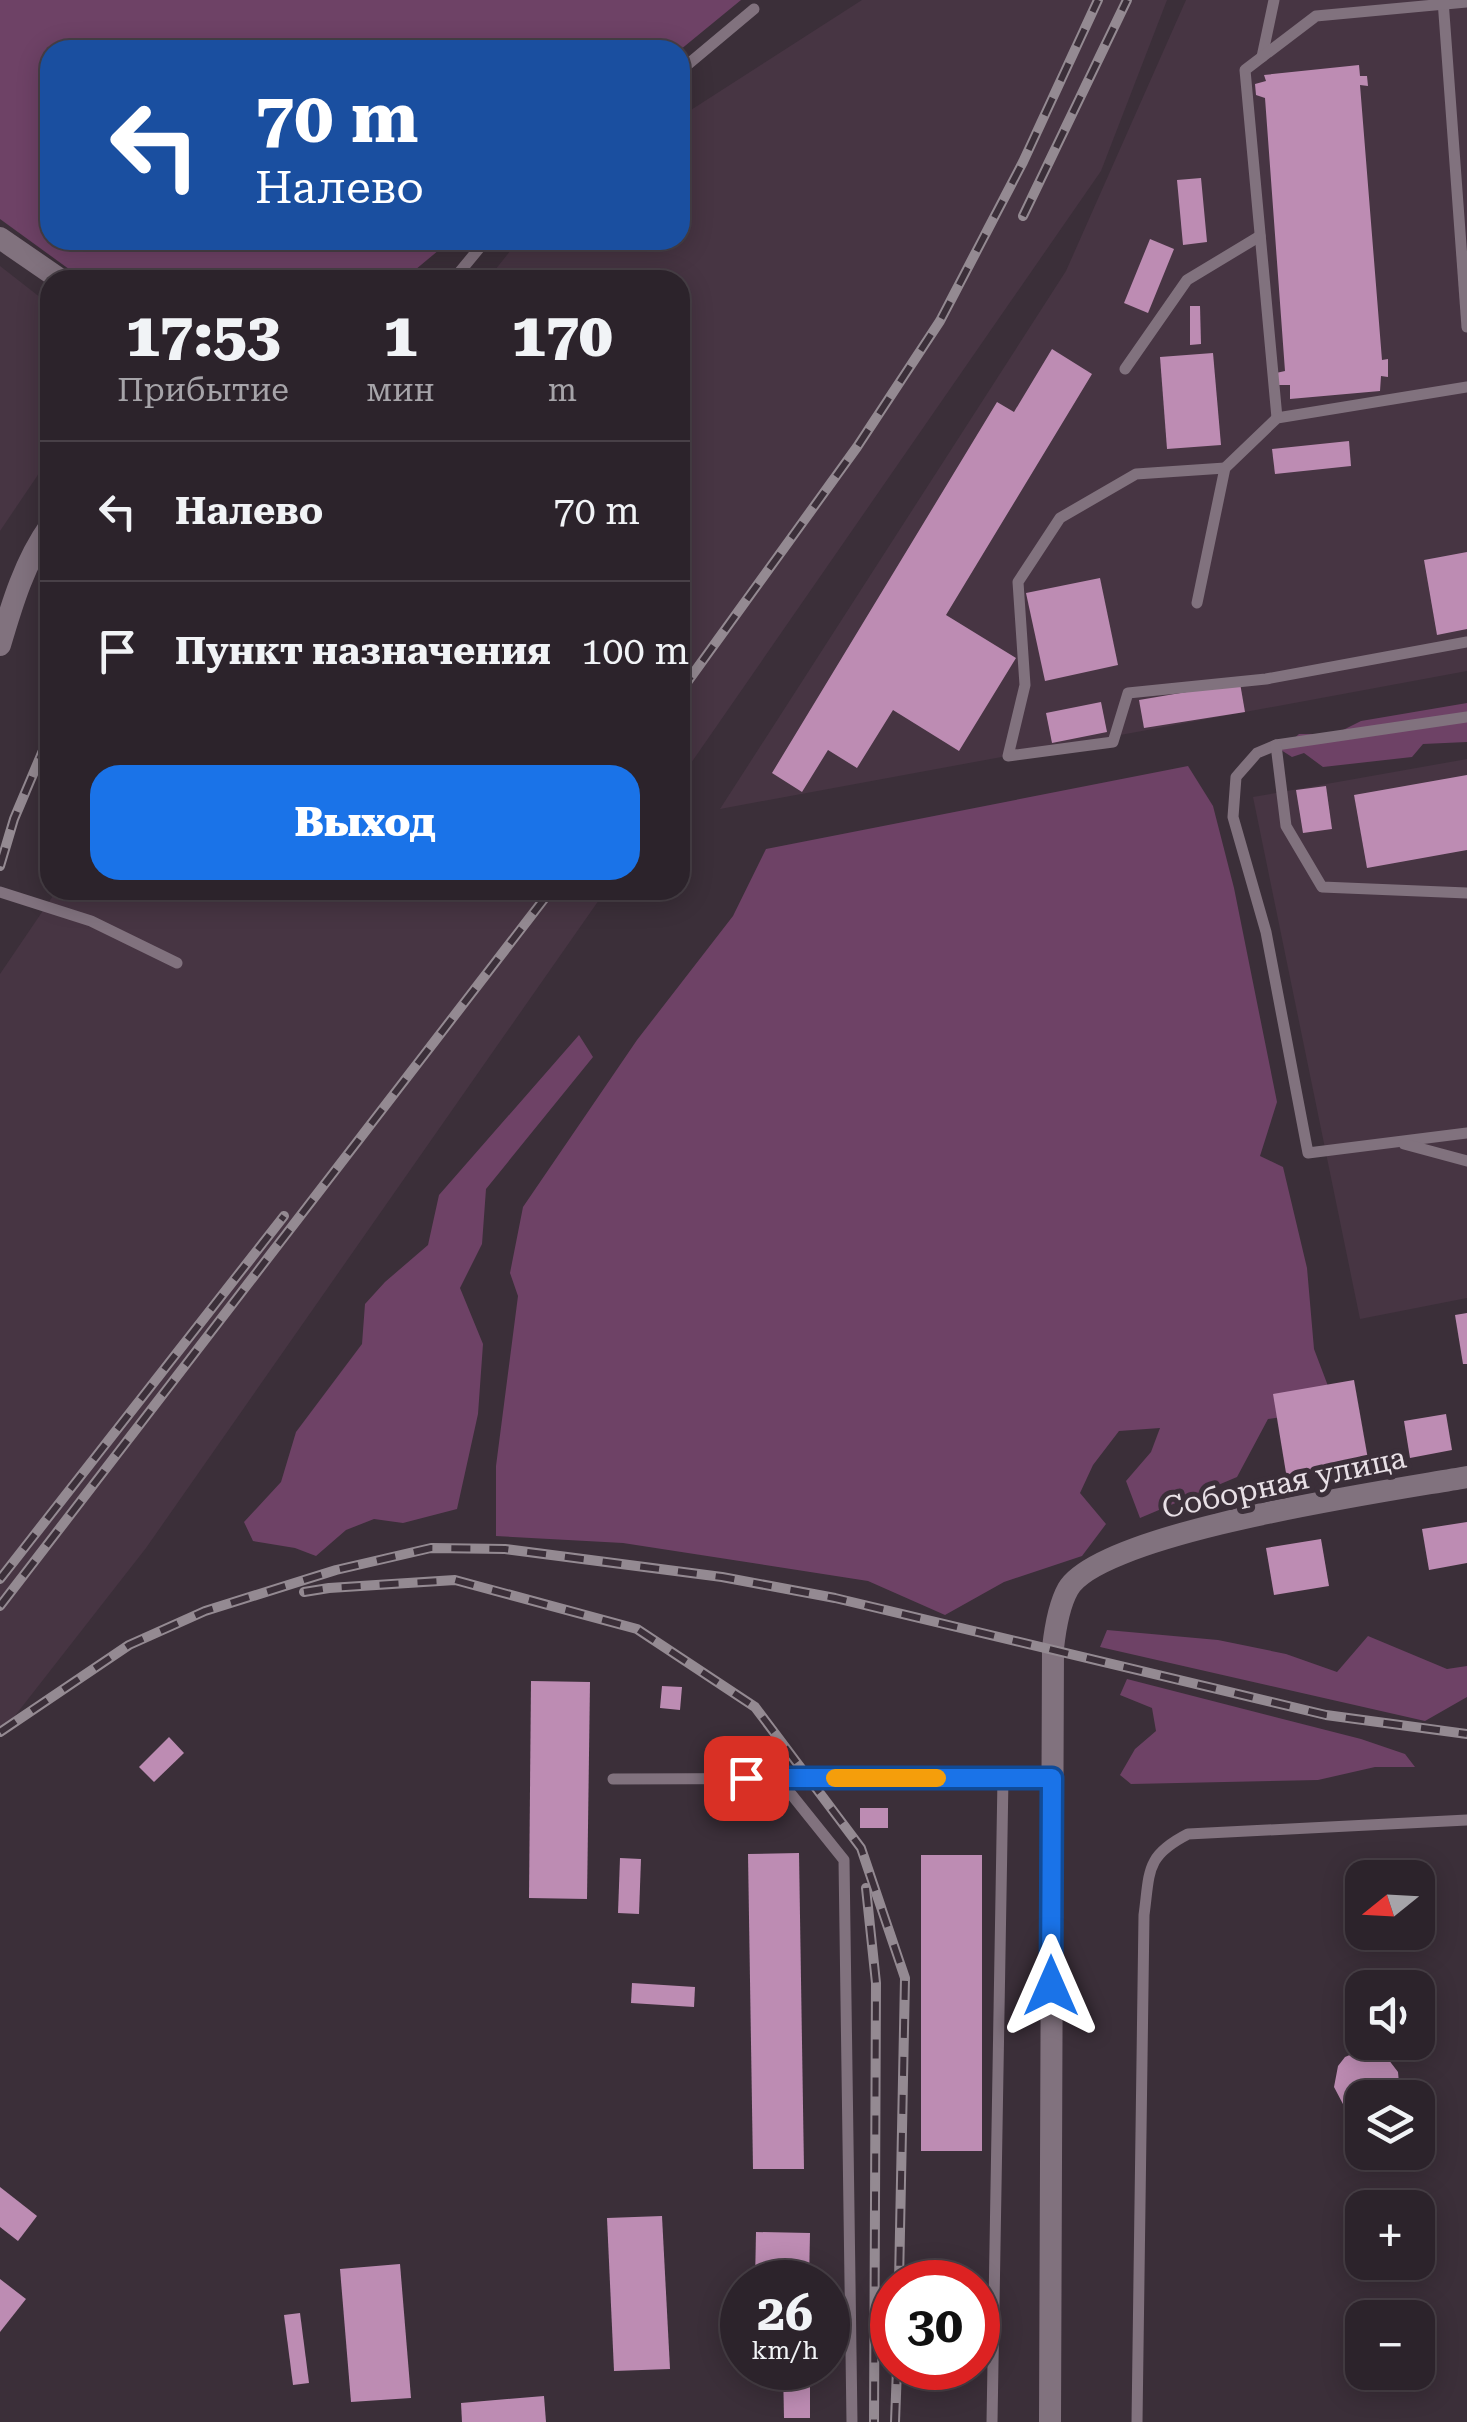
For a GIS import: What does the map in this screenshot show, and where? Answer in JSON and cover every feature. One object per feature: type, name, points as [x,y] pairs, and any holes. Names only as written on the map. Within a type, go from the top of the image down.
[{"type":"street","points":[[0,238],[46,270]]},
{"type":"street","points":[[0,645],[14,596],[40,545]]},
{"type":"street","name":"Соборная улица","points":[[1050,2422],[1053,1648],[1068,1588],[1086,1571],[1152,1541],[1287,1508],[1467,1477]]},
{"type":"lane","points":[[1262,57],[1274,0]]},
{"type":"lane","points":[[1443,2],[1467,327]]},
{"type":"lane","points":[[1276,418],[1246,70],[1316,16],[1467,2]]},
{"type":"lane","points":[[690,63],[754,10]]},
{"type":"lane","points":[[1125,368],[1187,280],[1260,236]]},
{"type":"lane","points":[[461,270],[478,250]]},
{"type":"lane","points":[[1197,603],[1225,468],[1276,418],[1467,387]]},
{"type":"lane","points":[[1225,468],[1136,474],[1060,518],[1018,582],[1026,685],[1008,756],[1113,742],[1128,692],[1266,679],[1467,642]]},
{"type":"lane","points":[[1467,717],[1276,745],[1257,753],[1236,777],[1233,817],[1266,932],[1308,1153],[1467,1133]]},
{"type":"lane","points":[[1276,745],[1286,826],[1322,888],[1467,893]]},
{"type":"lane","points":[[0,892],[91,921],[178,963]]},
{"type":"lane","points":[[1395,1142],[1467,1161]]},
{"type":"lane","points":[[613,1778],[1052,1778]]},
{"type":"lane","points":[[779,1778],[844,1860],[852,2422]]},
{"type":"lane","points":[[992,2422],[1003,1778]]},
{"type":"lane","points":[[1136,2422],[1144,1915],[1150,1866],[1164,1846],[1188,1834],[1467,1820]]},
{"type":"shaded area","points":[[0,0],[741,0],[690,42],[40,40],[40,248],[0,219]]},
{"type":"shaded area","points":[[862,0],[1167,0],[1101,171],[690,765],[690,270],[495,270],[511,250],[690,250],[690,111]]},
{"type":"shaded area","points":[[1186,0],[1467,0],[1467,671],[720,809],[1066,271]]},
{"type":"shaded area","points":[[43,250],[439,250],[415,270],[70,270]]},
{"type":"shaded area","points":[[0,266],[40,297],[40,472],[0,531]]},
{"type":"shaded area","points":[[1467,703],[1467,742],[1423,744],[1412,757],[1323,767],[1304,753],[1292,757],[1281,750],[1299,734],[1335,734],[1361,721]]},
{"type":"shaded area","points":[[1467,759],[1467,1298],[1360,1319],[1253,797]]},
{"type":"shaded area","points":[[1188,766],[1213,806],[1234,888],[1277,1102],[1260,1156],[1283,1167],[1307,1268],[1314,1349],[1328,1386],[1309,1413],[1268,1419],[1237,1477],[1140,1518],[1126,1481],[1151,1452],[1160,1428],[1119,1431],[1093,1465],[1080,1493],[1106,1524],[1082,1556],[1004,1582],[945,1615],[868,1581],[623,1543],[496,1536],[496,1466],[518,1296],[510,1273],[523,1207],[637,1040],[733,916],[766,849]]},
{"type":"shaded area","points":[[50,900],[599,900],[146,1548],[0,1735],[0,974]]},
{"type":"shaded area","points":[[579,1035],[593,1057],[486,1189],[482,1244],[460,1288],[483,1344],[478,1414],[457,1509],[403,1523],[374,1519],[346,1530],[316,1556],[253,1541],[244,1522],[281,1482],[296,1432],[362,1344],[365,1304],[428,1245],[439,1195]]},
{"type":"shaded area","points":[[1107,1630],[1218,1640],[1286,1654],[1337,1672],[1368,1636],[1447,1669],[1467,1666],[1467,1697],[1425,1721],[1100,1647]]},
{"type":"shaded area","points":[[1127,1679],[1361,1739],[1405,1754],[1415,1767],[1375,1767],[1318,1780],[1131,1784],[1120,1775],[1135,1749],[1156,1731],[1152,1708],[1120,1695]]},
{"type":"building","points":[[1359,65],[1360,76],[1367,76],[1368,86],[1360,85],[1382,360],[1388,359],[1388,377],[1381,376],[1380,391],[1290,399],[1290,385],[1279,385],[1276,373],[1285,371],[1265,98],[1256,95],[1255,84],[1266,81],[1264,75]]},
{"type":"building","points":[[1201,178],[1207,242],[1183,245],[1177,180]]},
{"type":"building","points":[[1150,239],[1174,249],[1148,313],[1124,303]]},
{"type":"building","points":[[1190,306],[1200,306],[1201,344],[1190,345]]},
{"type":"building","points":[[1052,349],[1092,374],[946,615],[1016,658],[959,751],[893,710],[857,768],[828,750],[802,792],[772,773],[997,402],[1014,412]]},
{"type":"building","points":[[1213,353],[1221,445],[1167,449],[1160,357]]},
{"type":"building","points":[[1349,441],[1351,466],[1275,474],[1272,449]]},
{"type":"building","points":[[1467,552],[1467,629],[1437,635],[1424,560]]},
{"type":"building","points":[[1100,578],[1118,665],[1045,681],[1026,593]]},
{"type":"building","points":[[1240,683],[1245,712],[1144,728],[1139,700]]},
{"type":"building","points":[[1101,702],[1107,732],[1052,743],[1046,713]]},
{"type":"building","points":[[1467,775],[1467,850],[1367,868],[1354,795]]},
{"type":"building","points":[[1326,786],[1332,829],[1303,833],[1296,790]]},
{"type":"building","points":[[1467,1313],[1467,1364],[1463,1364],[1455,1315]]},
{"type":"building","points":[[1354,1380],[1369,1465],[1287,1479],[1273,1394]]},
{"type":"building","points":[[1446,1414],[1452,1450],[1410,1458],[1404,1421]]},
{"type":"building","points":[[1467,1522],[1467,1563],[1429,1570],[1422,1529]]},
{"type":"building","points":[[1321,1539],[1329,1586],[1274,1595],[1266,1548]]},
{"type":"building","points":[[531,1681],[590,1682],[587,1899],[529,1898]]},
{"type":"building","points":[[662,1686],[682,1687],[680,1710],[660,1708]]},
{"type":"building","points":[[169,1737],[184,1753],[154,1782],[139,1767]]},
{"type":"building","points":[[860,1808],[888,1808],[888,1828],[860,1828]]},
{"type":"building","points":[[799,1853],[804,2169],[753,2169],[748,1854]]},
{"type":"building","points":[[921,1855],[982,1855],[982,2151],[921,2151]]},
{"type":"building","points":[[620,1858],[641,1859],[639,1914],[618,1913]]},
{"type":"building","points":[[632,1983],[695,1987],[694,2007],[631,2003]]},
{"type":"building","points":[[1345,2057],[1389,2060],[1399,2080],[1345,2080],[1345,2106],[1334,2087],[1338,2066]]},
{"type":"building","points":[[0,2187],[37,2216],[18,2241],[0,2227]]},
{"type":"building","points":[[662,2216],[670,2369],[614,2371],[607,2218]]},
{"type":"building","points":[[756,2232],[810,2233],[809,2260],[755,2260]]},
{"type":"building","points":[[400,2264],[411,2398],[351,2402],[340,2269]]},
{"type":"building","points":[[0,2279],[26,2299],[0,2332]]},
{"type":"building","points":[[300,2313],[309,2383],[293,2385],[284,2315]]},
{"type":"building","points":[[783,2390],[810,2390],[810,2418],[784,2418]]},
{"type":"building","points":[[544,2396],[546,2422],[462,2422],[461,2403]]},
{"type":"railway","points":[[690,678],[857,447],[940,321],[1023,162],[1098,0]]},
{"type":"railway","points":[[1023,216],[1127,0]]},
{"type":"railway","points":[[0,866],[14,819],[40,758]]},
{"type":"railway","points":[[0,1606],[543,900]]},
{"type":"railway","points":[[0,1579],[284,1216]]},
{"type":"railway","points":[[0,1732],[129,1645],[205,1611],[336,1570],[431,1548],[505,1549],[722,1577],[835,1598],[1326,1715],[1467,1734]]},
{"type":"railway","points":[[304,1592],[455,1580],[637,1629],[755,1707],[861,1848],[905,1978],[899,2260]]},
{"type":"railway","points":[[866,1888],[876,1983],[874,2422]]},
{"type":"railway","points":[[895,2422],[896,2390]]},
{"type":"slow traffic","points":[[835,1778],[937,1778]]},
{"type":"route","points":[[746,1778],[1052,1778],[1051,1986]]}]
